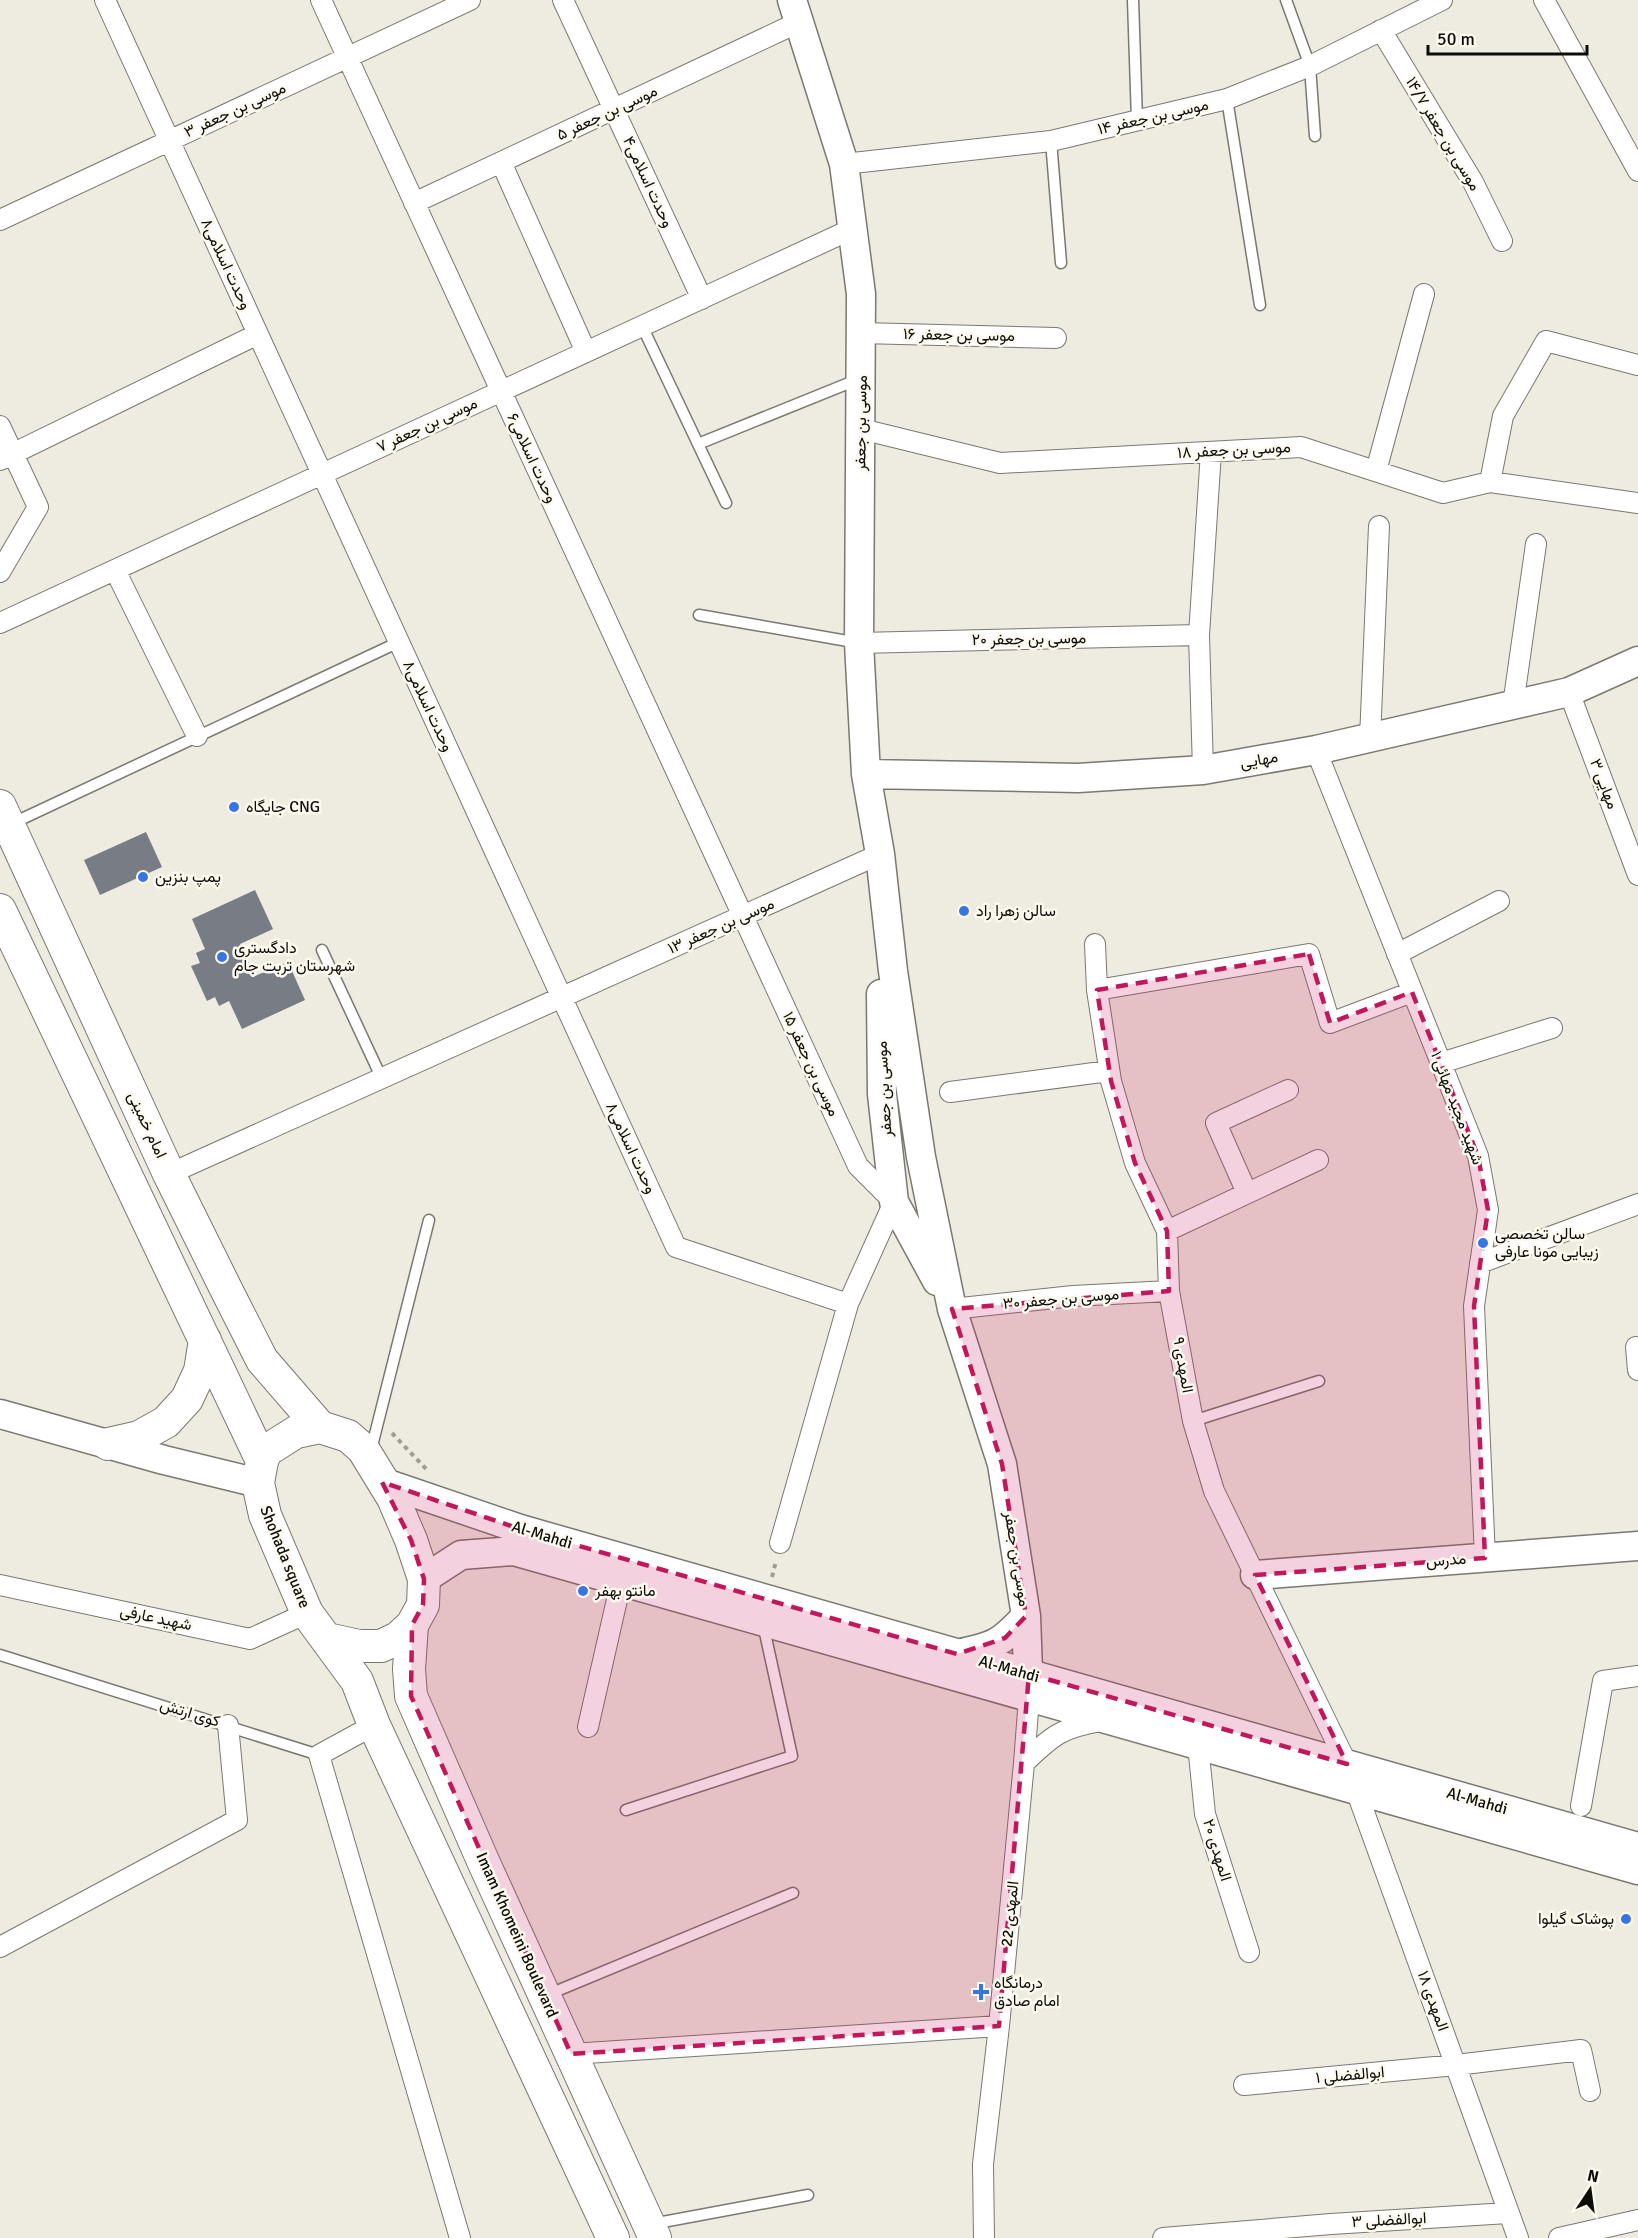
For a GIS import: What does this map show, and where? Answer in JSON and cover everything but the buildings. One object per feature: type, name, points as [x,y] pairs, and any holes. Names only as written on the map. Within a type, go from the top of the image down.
[{"type":"main road","name":"امام خمینی","points":[[4,816],[170,1174],[262,1360],[320,1427]]},
{"type":"main road","points":[[0,910],[204,1340],[260,1472]]},
{"type":"main road","points":[[188,1307],[201,1316],[212,1316],[222,1310],[226,1289]]},
{"type":"main road","points":[[108,1444],[139,1437],[166,1422],[187,1399],[200,1371],[204,1340]]},
{"type":"main road","points":[[260,1472],[266,1451],[296,1432],[320,1427],[348,1436],[363,1449],[393,1498],[411,1540],[424,1579],[423,1605],[412,1625],[398,1638],[381,1646],[360,1646],[327,1639]]},
{"type":"main road","name":"Shohada square","points":[[260,1472],[265,1515],[307,1613],[327,1639]]},
{"type":"main road","name":"Imam Khomeini Boulevard","points":[[412,1625],[409,1670],[411,1696],[652,2231]]},
{"type":"main road","points":[[327,1639],[357,1682],[374,1725],[409,1795],[614,2238]]},
{"type":"main road","points":[[409,1795],[412,1777],[417,1772],[424,1770],[436,1773],[448,1782]]},
{"type":"street","name":"وحدت اسلامی۸","points":[[105,0],[676,1248],[848,1304]]},
{"type":"street","name":"وحدت اسلامی۶","points":[[321,0],[743,916]]},
{"type":"street","name":"موسی بن جعفر ۳","points":[[0,220],[470,0]]},
{"type":"street","name":"وحدت اسلامی۴","points":[[563,0],[702,299]]},
{"type":"street","name":"موسی بن جعفر ۱۴","points":[[844,164],[1051,141],[1227,99],[1310,66],[1381,30],[1417,5],[1442,0]]},
{"type":"street","points":[[1544,0],[1638,171]]},
{"type":"street","name":"موسی بن جعفر ۵","points":[[414,203],[614,110],[796,11]]},
{"type":"street","name":"موسی بن جعفر","points":[[796,11],[844,164],[861,294],[859,643],[867,774],[880,854],[893,971],[911,1095],[952,1309],[1002,1464],[1026,1616],[1029,1686]]},
{"type":"street","name":"موسی بن جعفر ۱۴/۷","points":[[1381,30],[1473,182],[1502,241]]},
{"type":"street","points":[[501,162],[586,352]]},
{"type":"street","name":"موسی بن جعفر ۷","points":[[0,623],[854,228]]},
{"type":"street","points":[[1376,471],[1424,294]]},
{"type":"street","name":"موسی بن جعفر ۱۶","points":[[861,333],[1056,338]]},
{"type":"street","points":[[6,457],[258,334]]},
{"type":"street","points":[[1490,482],[1503,416],[1546,341],[1638,365]]},
{"type":"street","points":[[0,426],[6,457],[38,507],[0,572]]},
{"type":"street","name":"موسی بن جعفر ۱۸","points":[[861,429],[1000,463],[1301,447],[1443,493],[1490,482],[1638,504]]},
{"type":"street","points":[[1203,770],[1199,635],[1211,452]]},
{"type":"street","points":[[1370,738],[1379,526]]},
{"type":"street","points":[[1513,705],[1536,544]]},
{"type":"street","points":[[114,570],[197,736]]},
{"type":"street","name":"موسی بن جعفر ۲۰","points":[[859,643],[1199,635]]},
{"type":"street","name":"مهایی","points":[[867,774],[1078,778],[1203,770],[1316,750],[1569,692],[1638,661]]},
{"type":"street","name":"مهایی ۳","points":[[1569,692],[1638,876]]},
{"type":"street","name":"شهید مجید مهائی ۱","points":[[1316,750],[1478,1156],[1488,1210],[1474,1306],[1485,1557]]},
{"type":"street","name":"موسی بن جعفر","points":[[880,854],[882,1094],[894,1202],[952,1309]]},
{"type":"street","name":"موسی بن جعفر ۱۳","points":[[170,1174],[880,854]]},
{"type":"street","points":[[1397,954],[1499,901]]},
{"type":"street","name":"موسی بن جعفر ۱۵","points":[[743,916],[858,1166],[894,1202]]},
{"type":"street","name":"المهدی ۹","points":[[1095,944],[1097,990],[1109,1071],[1135,1163],[1167,1231],[1170,1291],[1193,1421],[1214,1491],[1352,1777]]},
{"type":"street","points":[[1097,990],[1309,954],[1330,1023],[1412,992]]},
{"type":"street","points":[[1441,1063],[1552,1028]]},
{"type":"street","points":[[950,1092],[1109,1071]]},
{"type":"street","points":[[1247,1193],[1216,1123],[1288,1090]]},
{"type":"street","points":[[1167,1231],[1318,1160]]},
{"type":"street","points":[[780,1543],[848,1304],[894,1202]]},
{"type":"street","points":[[1480,1263],[1638,1204]]},
{"type":"street","name":"موسی بن جعفر ۳۰","points":[[952,1309],[1073,1296],[1170,1291]]},
{"type":"street","points":[[1636,1347],[1638,1370]]},
{"type":"street","points":[[0,1414],[164,1460],[260,1472]]},
{"type":"street","name":"Al-Mahdi","points":[[376,1470],[520,1529],[957,1654],[1107,1719],[1198,1745],[1352,1777]]},
{"type":"street","name":"مدرس","points":[[1255,1575],[1638,1546]]},
{"type":"street","name":"Al-Mahdi","points":[[424,1579],[461,1556],[514,1551],[763,1622],[1029,1686],[1636,1857]]},
{"type":"street","points":[[588,1727],[621,1582]]},
{"type":"street","name":"شهید عارفی","points":[[0,1585],[250,1639],[307,1613]]},
{"type":"street","points":[[957,1654],[987,1648],[1005,1638],[1026,1616]]},
{"type":"street","points":[[1581,1806],[1603,1680],[1638,1676]]},
{"type":"street","name":"المهدی 22","points":[[984,2238],[983,2164],[999,2026],[1029,1686]]},
{"type":"street","points":[[1024,1763],[1047,1740],[1071,1726],[1107,1719]]},
{"type":"street","points":[[0,1947],[237,1820],[228,1725]]},
{"type":"street","points":[[374,1725],[319,1755],[460,2238]]},
{"type":"street","name":"المهدی ۲۰","points":[[1198,1745],[1205,1814],[1249,1952]]},
{"type":"street","name":"المهدی ۱۸","points":[[1352,1777],[1518,2238]]},
{"type":"street","points":[[571,2054],[999,2026]]},
{"type":"street","name":"ابوالفضلی ۱","points":[[1244,2085],[1455,2065],[1581,2050],[1590,2091]]},
{"type":"street","name":"ابوالفضلی ۳","points":[[1165,2238],[1330,2224],[1508,2213]]},
{"type":"street","points":[[1559,2238],[1638,2220]]},
{"type":"lane","points":[[1133,0],[1137,120]]},
{"type":"lane","points":[[1286,0],[1310,66],[1315,136]]},
{"type":"lane","points":[[1227,99],[1260,305]]},
{"type":"lane","points":[[1051,141],[1061,263]]},
{"type":"lane","points":[[642,326],[726,503]]},
{"type":"lane","points":[[698,444],[862,378]]},
{"type":"lane","points":[[699,615],[859,643]]},
{"type":"lane","points":[[4,816],[197,736],[399,642]]},
{"type":"lane","points":[[322,950],[382,1079]]},
{"type":"lane","points":[[376,1470],[379,1420],[429,1220]]},
{"type":"lane","points":[[1193,1421],[1319,1381]]},
{"type":"lane","points":[[626,1810],[792,1756],[763,1622]]},
{"type":"lane","name":"کوی ارتش","points":[[0,1654],[319,1755]]},
{"type":"lane","points":[[545,1996],[793,1893]]},
{"type":"lane","points":[[652,2231],[808,2194]]},
{"type":"path","points":[[379,1420],[435,1477]]},
{"type":"path","points":[[761,1576],[772,1580],[780,1543]]},
{"type":"highlighted area","points":[[1309,954],[1330,1023],[1412,992],[1478,1156],[1488,1210],[1474,1306],[1485,1558],[1255,1575],[1347,1764],[1029,1674],[999,2026],[571,2054],[411,1696],[412,1625],[423,1605],[424,1579],[411,1540],[382,1482],[520,1529],[957,1654],[1005,1638],[1026,1616],[1002,1464],[952,1309],[1169,1291],[1167,1231],[1135,1163],[1111,1081],[1097,990]]},
{"type":"place","name":"جایگاه CNG","points":[[234,807]]},
{"type":"place","name":"پمپ بنزین","points":[[143,877]]},
{"type":"place","name":"سالن زهرا راد","points":[[964,911]]},
{"type":"place","name":"دادگستری شهرستان تربت جام","points":[[222,957]]},
{"type":"place","name":"سالن تخصصی زیبایی مونا عارفی","points":[[1483,1243]]},
{"type":"place","name":"مانتو بهفر","points":[[583,1591]]},
{"type":"place","name":"پوشاک گیلوا","points":[[1626,1919]]},
{"type":"place","name":"درمانگاه امام صادق","points":[[981,1992]]}]
